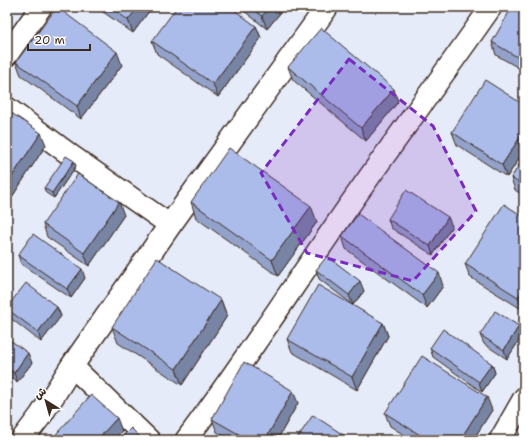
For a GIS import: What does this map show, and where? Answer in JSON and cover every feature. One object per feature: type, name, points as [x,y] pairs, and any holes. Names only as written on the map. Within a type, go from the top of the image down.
[{"type":"street","points":[[7,55],[41,7]]},
{"type":"street","points":[[22,440],[170,225],[326,7]]},
{"type":"street","points":[[186,440],[279,310],[333,228],[491,7]]},
{"type":"street","points":[[7,108],[69,154],[170,225]]},
{"type":"street","points":[[72,366],[149,440]]},
{"type":"street","points":[[500,440],[524,398]]},
{"type":"highlighted area","points":[[349,59],[433,126],[476,211],[413,281],[307,253],[261,173]]},
{"type":"building","points":[[57,7],[117,52],[77,106],[16,62]]},
{"type":"building","points":[[110,7],[138,7],[128,20]]},
{"type":"building","points":[[177,7],[230,7],[256,26],[213,84],[152,41]]},
{"type":"building","points":[[251,7],[270,7],[262,16]]},
{"type":"building","points":[[512,7],[524,7],[524,61],[492,42]]},
{"type":"building","points":[[321,28],[394,89],[361,128],[288,67]]},
{"type":"building","points":[[485,80],[524,105],[524,131],[502,165],[452,132]]},
{"type":"building","points":[[7,110],[41,133],[7,184]]},
{"type":"building","points":[[229,148],[311,206],[272,260],[191,202]]},
{"type":"building","points":[[66,156],[74,161],[52,193],[44,188]]},
{"type":"building","points":[[524,158],[524,186],[511,178]]},
{"type":"building","points":[[78,174],[119,202],[84,253],[43,224]]},
{"type":"building","points":[[406,190],[448,217],[430,246],[388,219]]},
{"type":"building","points":[[504,204],[524,217],[524,288],[518,297],[465,264]]},
{"type":"building","points":[[358,214],[439,273],[422,295],[342,236]]},
{"type":"building","points":[[33,234],[82,269],[67,289],[18,255]]},
{"type":"building","points":[[327,256],[360,281],[349,295],[316,270]]},
{"type":"building","points":[[157,258],[221,300],[176,369],[112,327]]},
{"type":"building","points":[[26,283],[57,307],[38,332],[7,309]]},
{"type":"building","points":[[318,285],[383,323],[352,377],[287,339]]},
{"type":"building","points":[[495,311],[519,326],[504,350],[480,335]]},
{"type":"building","points":[[443,329],[492,364],[479,382],[430,348]]},
{"type":"building","points":[[7,338],[28,353],[14,373],[7,368]]},
{"type":"building","points":[[422,356],[487,397],[460,440],[428,440],[385,413]]},
{"type":"building","points":[[244,362],[293,391],[265,440],[249,440],[212,419]]},
{"type":"building","points":[[91,395],[117,418],[97,440],[51,440]]},
{"type":"building","points":[[313,415],[351,440],[296,440]]},
{"type":"building","points":[[131,428],[143,440],[119,440]]},
{"type":"building","points":[[524,430],[524,440],[518,440]]}]
